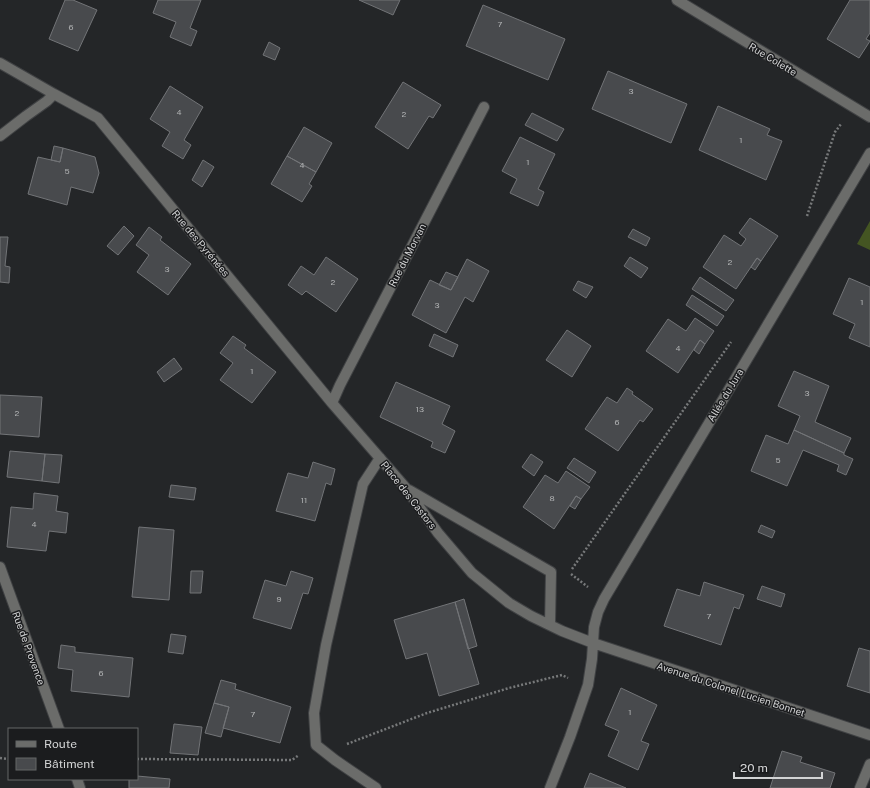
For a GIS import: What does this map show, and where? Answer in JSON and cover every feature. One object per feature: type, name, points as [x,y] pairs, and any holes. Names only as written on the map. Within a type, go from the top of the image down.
[{"type":"street","name":"Rue Colette","points":[[677,0],[870,117]]},
{"type":"street","name":"Rue des Pyrénées","points":[[0,62],[98,118],[332,403],[380,458]]},
{"type":"street","points":[[0,136],[47,101],[54,94]]},
{"type":"street","name":"Rue du Morvan","points":[[332,403],[484,107]]},
{"type":"street","name":"Allée du Jura","points":[[593,643],[594,627],[598,612],[604,599],[870,153]]},
{"type":"street","name":"Place des Castors","points":[[316,745],[314,713],[326,645],[363,484],[380,458],[404,487],[438,533],[472,573],[509,603],[531,616],[593,643]]},
{"type":"street","points":[[404,487],[551,572],[550,625]]},
{"type":"street","name":"Rue de Provence","points":[[0,567],[59,728]]},
{"type":"street","points":[[550,788],[588,685],[593,643]]},
{"type":"street","name":"Avenue du Colonel Lucien Bonnet","points":[[593,643],[870,735]]},
{"type":"street","points":[[316,745],[376,788]]},
{"type":"street","points":[[860,788],[870,764]]},
{"type":"path","points":[[807,217],[836,132],[853,107]]},
{"type":"path","points":[[551,572],[569,572],[734,338]]},
{"type":"path","points":[[335,760],[344,745],[427,713],[509,688],[562,675],[588,685]]},
{"type":"path","points":[[138,759],[292,760],[316,745]]},
{"type":"green space","points":[[870,221],[870,250],[857,244]]},
{"type":"building","points":[[65,0],[73,0],[97,10],[78,51],[49,39]]},
{"type":"building","points":[[158,0],[201,0],[190,28],[197,31],[191,46],[170,37],[176,22],[153,13]]},
{"type":"building","points":[[359,0],[400,0],[393,15]]},
{"type":"building","points":[[850,0],[870,0],[870,33],[866,39],[870,41],[859,58],[827,39]]},
{"type":"building","points":[[483,5],[565,39],[548,80],[466,46]]},
{"type":"building","points":[[269,42],[280,48],[275,60],[263,55]]},
{"type":"building","points":[[608,71],[687,104],[671,143],[592,109]]},
{"type":"building","points":[[403,82],[441,105],[433,118],[429,116],[408,149],[375,127]]},
{"type":"building","points":[[170,86],[203,107],[184,140],[191,145],[183,159],[162,146],[170,132],[150,119]]},
{"type":"building","points":[[718,106],[770,129],[767,135],[782,141],[766,180],[699,150]]},
{"type":"building","points":[[532,113],[564,129],[557,141],[525,125]]},
{"type":"building","points":[[304,127],[332,143],[316,172],[287,156]]},
{"type":"building","points":[[520,137],[555,154],[538,189],[544,192],[538,206],[510,193],[517,179],[502,171]]},
{"type":"building","points":[[54,146],[63,148],[60,162],[51,160]]},
{"type":"building","points":[[63,148],[95,157],[99,173],[93,193],[71,187],[67,205],[28,194],[38,157],[60,162]]},
{"type":"building","points":[[287,156],[316,172],[309,184],[312,186],[302,202],[271,184]]},
{"type":"building","points":[[203,160],[214,167],[202,187],[192,180]]},
{"type":"building","points":[[750,218],[778,236],[761,261],[757,258],[736,289],[703,267],[724,235],[741,246],[746,239],[739,233]]},
{"type":"building","points":[[124,226],[134,236],[118,255],[107,246]]},
{"type":"building","points":[[149,227],[162,237],[160,240],[191,264],[168,295],[137,272],[149,255],[136,245]]},
{"type":"building","points":[[633,229],[650,238],[646,246],[628,237]]},
{"type":"building","points":[[0,237],[8,237],[5,266],[10,267],[9,283],[0,282]]},
{"type":"building","points":[[326,257],[358,279],[336,312],[306,291],[302,295],[288,285],[301,266],[314,275]]},
{"type":"building","points":[[630,257],[648,268],[641,278],[624,266]]},
{"type":"building","points":[[757,258],[761,261],[755,270],[751,267]]},
{"type":"building","points":[[467,259],[489,271],[473,302],[465,297],[446,333],[412,315],[430,280],[451,290]]},
{"type":"building","points":[[446,272],[458,277],[451,290],[439,285]]},
{"type":"building","points":[[700,277],[734,300],[726,311],[692,289]]},
{"type":"building","points":[[849,278],[870,287],[870,347],[849,338],[855,324],[833,314]]},
{"type":"building","points":[[578,281],[593,287],[586,298],[573,290]]},
{"type":"building","points":[[692,295],[724,316],[717,326],[686,305]]},
{"type":"building","points":[[695,318],[714,331],[705,344],[700,340],[678,373],[646,351],[668,319],[686,331]]},
{"type":"building","points":[[567,330],[591,346],[572,377],[546,360]]},
{"type":"building","points":[[434,334],[458,345],[453,357],[429,346]]},
{"type":"building","points":[[233,336],[246,345],[244,348],[276,372],[252,403],[220,380],[233,363],[220,353]]},
{"type":"building","points":[[700,340],[705,344],[699,354],[694,350]]},
{"type":"building","points":[[174,358],[182,369],[164,382],[157,372]]},
{"type":"building","points":[[794,371],[829,386],[815,422],[851,438],[844,453],[794,430],[800,416],[778,406]]},
{"type":"building","points":[[396,382],[450,406],[442,424],[455,431],[445,453],[431,447],[433,442],[380,417]]},
{"type":"building","points":[[627,388],[633,392],[632,394],[653,409],[643,422],[640,420],[618,451],[585,429],[607,397],[617,403]]},
{"type":"building","points":[[0,395],[42,397],[39,437],[0,434]]},
{"type":"building","points":[[794,430],[844,453],[844,455],[853,459],[846,475],[837,471],[839,465],[803,450],[787,486],[751,471],[766,435],[788,444]]},
{"type":"building","points":[[10,451],[45,454],[42,481],[7,477]]},
{"type":"building","points":[[45,454],[62,455],[59,483],[42,481]]},
{"type":"building","points":[[531,454],[543,462],[534,476],[522,467]]},
{"type":"building","points":[[574,458],[596,472],[589,483],[567,468]]},
{"type":"building","points":[[313,462],[335,469],[331,485],[326,483],[315,521],[276,511],[288,473],[308,478]]},
{"type":"building","points":[[566,471],[590,487],[581,499],[576,496],[554,529],[523,507],[545,475],[558,483]]},
{"type":"building","points":[[171,485],[196,488],[194,500],[169,497]]},
{"type":"building","points":[[34,493],[58,496],[56,511],[68,513],[66,533],[49,531],[46,551],[7,547],[11,507],[33,509]]},
{"type":"building","points":[[576,496],[581,499],[575,509],[570,506]]},
{"type":"building","points":[[761,525],[775,531],[772,538],[758,532]]},
{"type":"building","points":[[139,527],[174,530],[169,600],[132,597]]},
{"type":"building","points":[[191,571],[203,571],[201,593],[190,593]]},
{"type":"building","points":[[291,571],[313,578],[308,594],[303,593],[291,629],[253,618],[265,580],[286,586]]},
{"type":"building","points":[[704,582],[744,595],[739,609],[734,607],[721,645],[664,626],[677,589],[700,596]]},
{"type":"building","points":[[762,586],[785,594],[781,607],[757,599]]},
{"type":"building","points":[[464,599],[477,646],[468,649],[455,602]]},
{"type":"building","points":[[455,602],[479,684],[439,696],[427,653],[406,659],[394,620]]},
{"type":"building","points":[[171,634],[186,636],[183,654],[168,652]]},
{"type":"building","points":[[61,645],[75,647],[75,652],[133,658],[129,697],[71,691],[73,670],[58,668]]},
{"type":"building","points":[[859,648],[870,651],[870,693],[847,686]]},
{"type":"building","points":[[221,680],[236,684],[235,689],[291,707],[280,743],[223,728],[229,707],[214,703]]},
{"type":"building","points":[[621,688],[657,705],[641,741],[649,744],[638,770],[608,756],[619,731],[605,725]]},
{"type":"building","points":[[214,703],[229,707],[221,737],[205,733]]},
{"type":"building","points":[[174,724],[202,727],[198,755],[170,753]]},
{"type":"building","points":[[782,751],[802,757],[800,762],[835,773],[830,788],[770,788]]},
{"type":"building","points":[[590,773],[626,788],[584,788]]},
{"type":"building","points":[[138,776],[170,779],[169,788],[129,788],[129,780],[138,780]]}]
